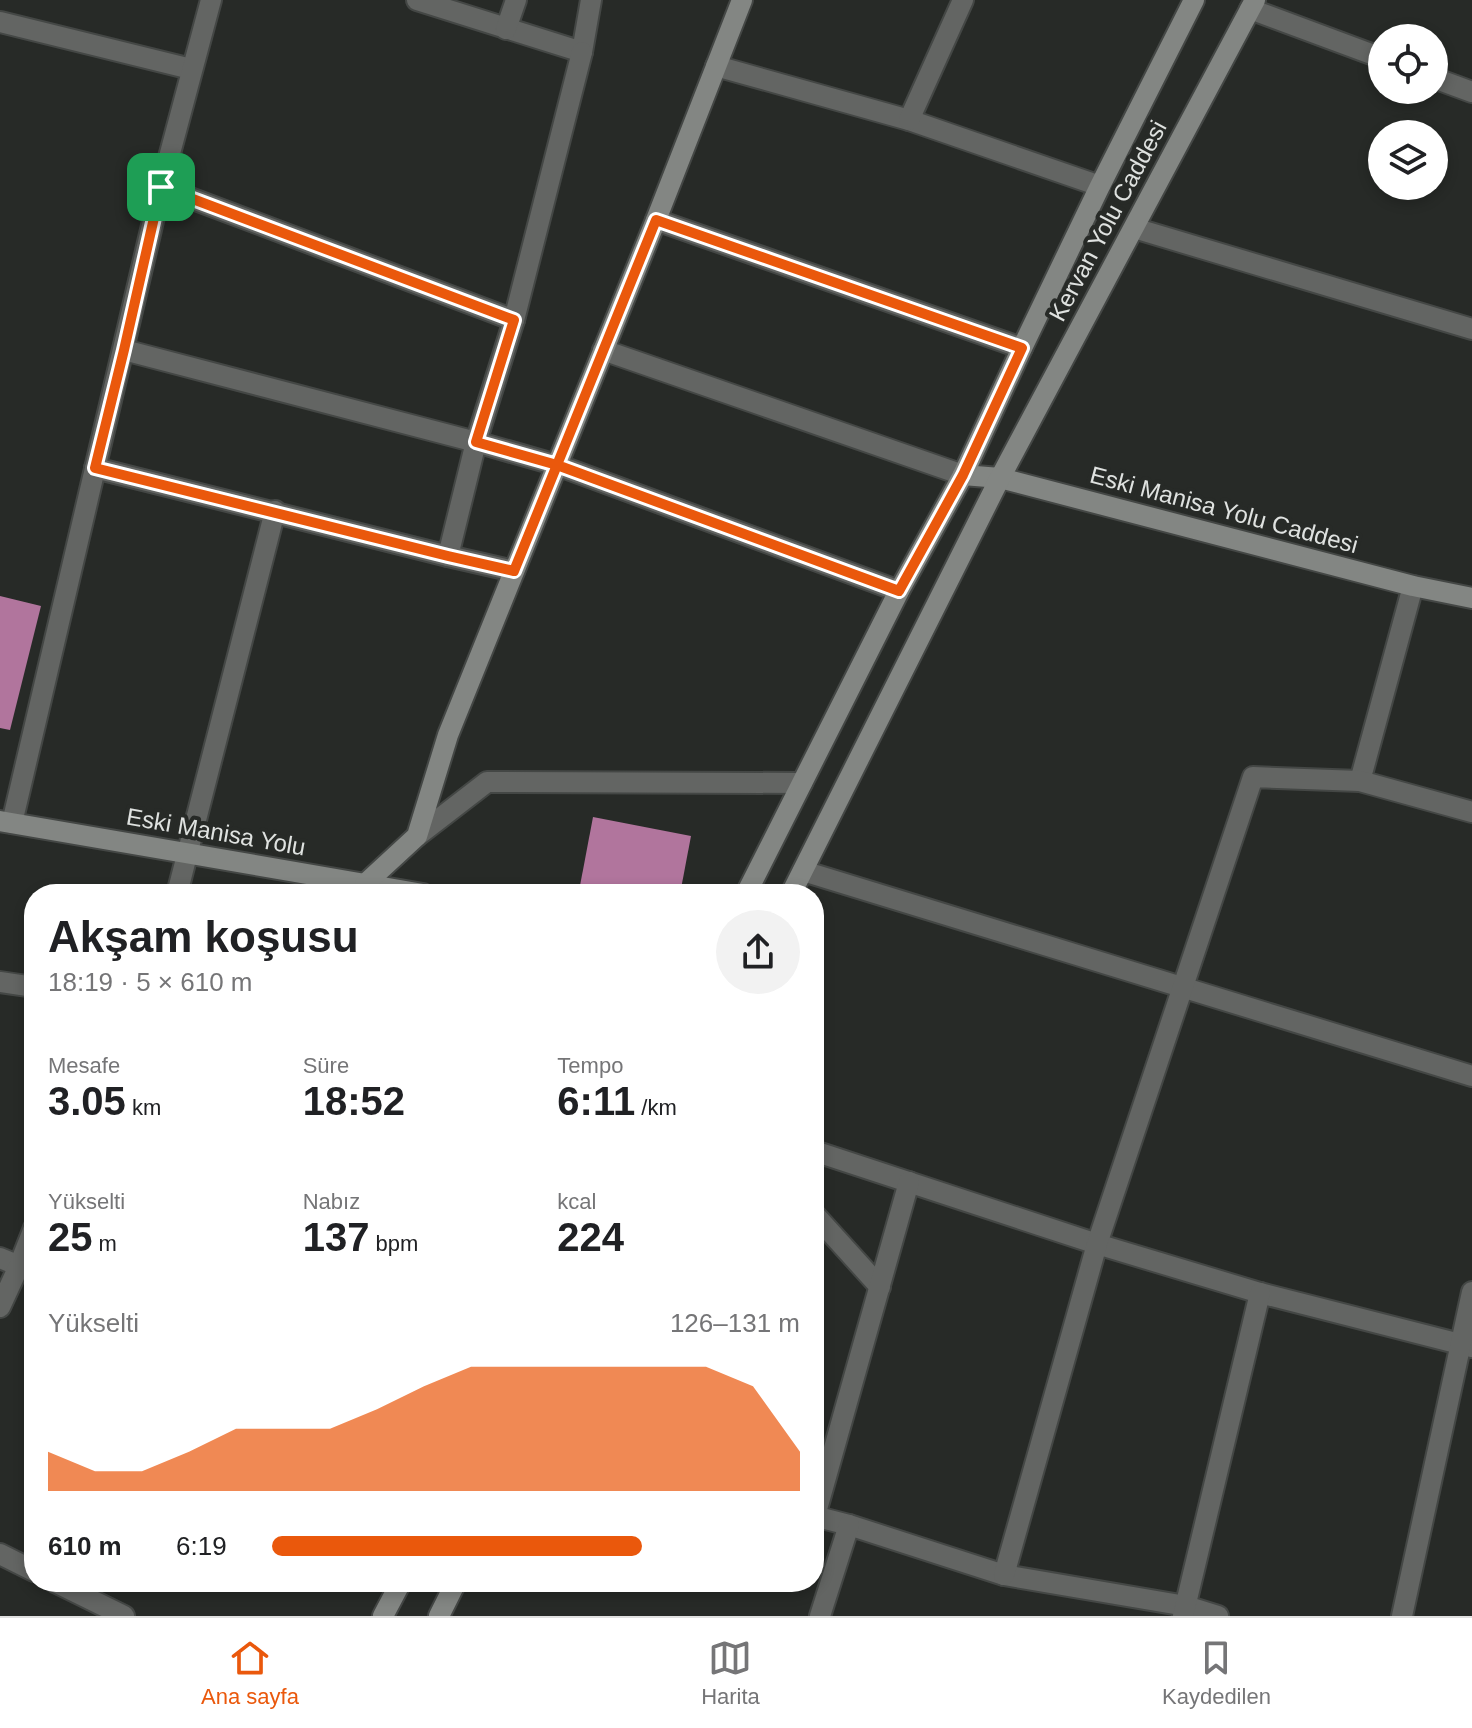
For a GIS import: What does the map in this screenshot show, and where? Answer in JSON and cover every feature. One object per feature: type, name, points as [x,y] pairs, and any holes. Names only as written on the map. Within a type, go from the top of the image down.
[{"type":"main road","points":[[369,884],[417,836],[448,735],[742,0]]},
{"type":"main road","name":"Kervan Yolu Caddesi","points":[[751,884],[899,591],[963,475],[1100,186],[1194,0]]},
{"type":"main road","name":"Kervan Yolu Caddesi","points":[[796,884],[1000,478],[1252,4]]},
{"type":"main road","name":"Eski Manisa Yolu Caddesi","points":[[963,475],[1000,478],[1413,586],[1472,598]]},
{"type":"main road","name":"Eski Manisa Yolu","points":[[6,822],[189,853],[340,884]]},
{"type":"main road","points":[[383,1616],[396,1592]]},
{"type":"main road","points":[[439,1616],[451,1592]]},
{"type":"street","points":[[6,822],[124,350],[161,187],[211,0]]},
{"type":"street","points":[[417,0],[582,52]]},
{"type":"street","points":[[506,29],[516,0]]},
{"type":"street","points":[[448,556],[476,442],[514,320],[582,52],[591,0]]},
{"type":"street","points":[[909,120],[963,0]]},
{"type":"street","points":[[1252,4],[1368,52]]},
{"type":"street","points":[[0,22],[191,69]]},
{"type":"street","points":[[716,66],[909,120],[1100,186]]},
{"type":"street","points":[[1448,83],[1472,92]]},
{"type":"street","points":[[161,187],[514,320]]},
{"type":"street","points":[[656,220],[1022,348]]},
{"type":"street","points":[[1134,228],[1472,329]]},
{"type":"street","points":[[124,350],[557,465],[899,591]]},
{"type":"street","points":[[603,350],[963,475]]},
{"type":"street","points":[[95,468],[514,571]]},
{"type":"street","points":[[180,884],[275,511]]},
{"type":"street","points":[[1360,781],[1413,586]]},
{"type":"street","points":[[1004,1575],[1097,1244],[1253,777],[1360,781],[1472,812]]},
{"type":"street","points":[[417,836],[487,782],[802,783]]},
{"type":"street","points":[[803,871],[1472,1076]]},
{"type":"street","points":[[0,982],[24,986]]},
{"type":"street","points":[[824,1154],[1097,1244],[1260,1293],[1466,1346]]},
{"type":"street","points":[[824,1484],[909,1182]]},
{"type":"street","points":[[824,1225],[880,1287]]},
{"type":"street","points":[[0,1307],[18,1265]]},
{"type":"street","points":[[1402,1616],[1466,1346],[1472,1292]]},
{"type":"street","points":[[1184,1611],[1260,1293]]},
{"type":"street","points":[[824,1518],[1004,1575],[1218,1616]]},
{"type":"street","points":[[820,1616],[849,1525]]},
{"type":"street","points":[[0,1554],[24,1566]]},
{"type":"street","points":[[75,1592],[124,1616]]},
{"type":"building","points":[[0,596],[41,606],[10,730],[0,728]]},
{"type":"building","points":[[593,817],[691,836],[682,884],[580,884]]},
{"type":"route","points":[[161,187],[95,468],[514,571],[557,465],[899,591],[963,475],[1022,348],[656,220],[557,465],[476,442],[514,320],[161,187]]}]
